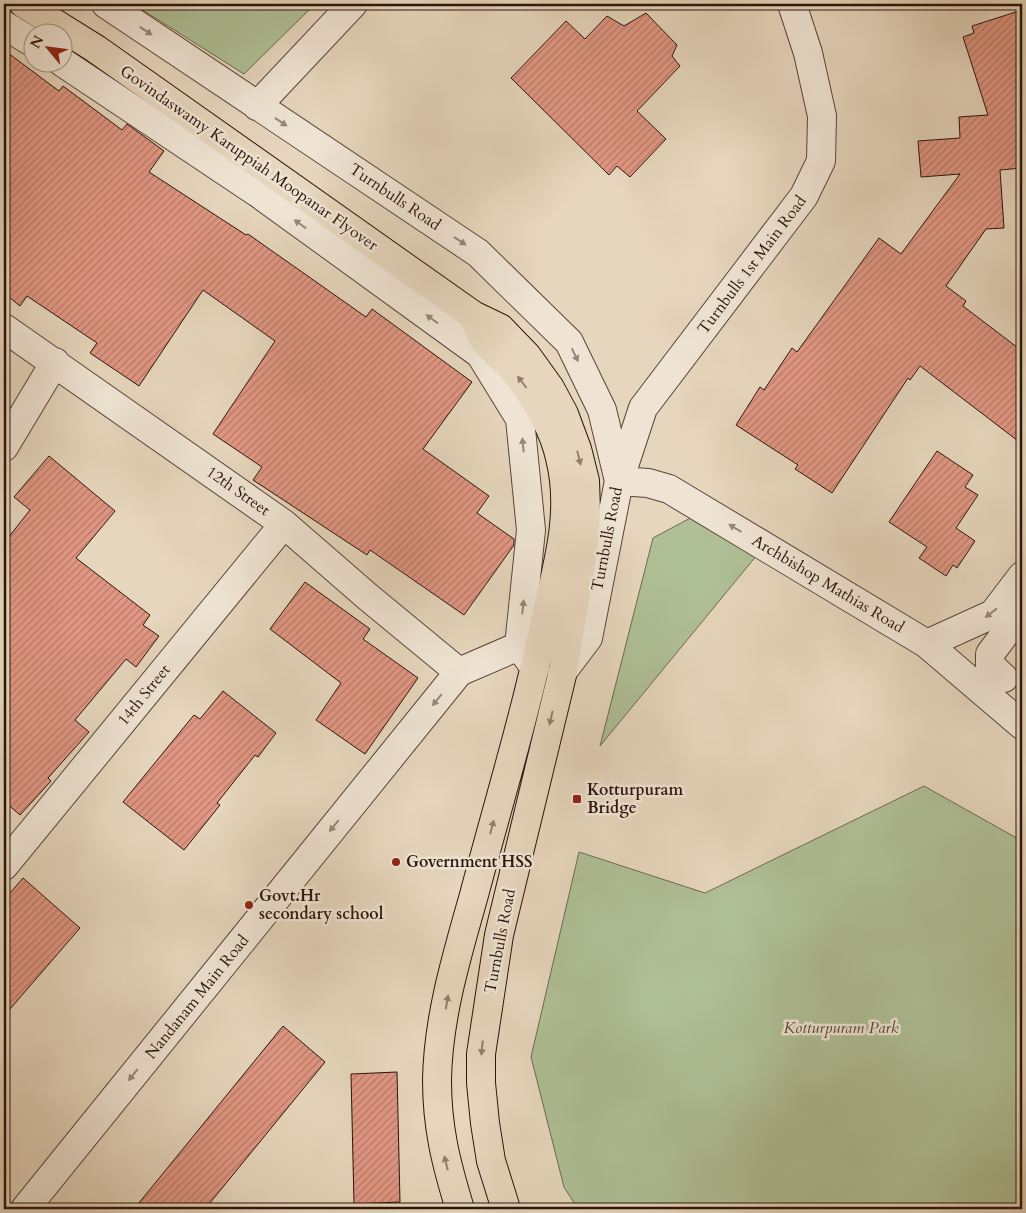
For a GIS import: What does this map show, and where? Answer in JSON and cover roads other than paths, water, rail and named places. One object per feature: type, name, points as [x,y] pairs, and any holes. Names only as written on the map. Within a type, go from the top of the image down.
[{"type":"main road","name":"Govindaswamy Karuppiah Moopanar Flyover","points":[[24,4],[102,54],[473,315],[484,340],[512,369],[534,399],[556,444],[561,459],[565,489],[565,520],[573,544],[563,671]]},
{"type":"main road","name":"Govindaswamy Karuppiah Moopanar Flyover","points":[[535,668],[573,544]]},
{"type":"main road","name":"Turnbulls Road","points":[[460,1209],[441,1140],[437,1080],[440,1043],[450,981],[535,668]]},
{"type":"main road","name":"Turnbulls Road","points":[[506,1209],[491,1161],[481,1083],[481,1054],[499,935],[563,671]]},
{"type":"street","name":"Turnbulls Road","points":[[106,4],[478,254],[568,342],[602,410],[619,481],[588,638],[563,671]]},
{"type":"street","points":[[257,106],[353,4]]},
{"type":"street","name":"Turnbulls 1st Main Road","points":[[619,481],[644,408],[804,196],[821,161],[822,116],[808,53],[792,4]]},
{"type":"street","points":[[4,25],[22,36]]},
{"type":"street","points":[[72,69],[258,193],[480,354],[520,418],[531,530],[519,646],[535,668]]},
{"type":"street","name":"12th Street","points":[[4,328],[284,524],[459,672]]},
{"type":"street","points":[[4,447],[55,362]]},
{"type":"street","name":"Archbishop Mathias Road","points":[[619,481],[648,483],[669,489],[927,644],[1022,725]]},
{"type":"street","name":"14th Street","points":[[4,866],[284,524]]},
{"type":"street","points":[[927,644],[993,614],[1022,576]]},
{"type":"street","points":[[1013,682],[990,665],[990,654],[1022,611]]},
{"type":"street","name":"Nandanam Main Road","points":[[25,1209],[459,672],[519,646]]},
{"type":"street","points":[[977,687],[991,680],[1013,682]]},
{"type":"place","name":"Kotturpuram Bridge","points":[[577,799]]},
{"type":"place","name":"Government HSS","points":[[396,862]]},
{"type":"place","name":"Govt.Hr secondary school","points":[[249,905]]},
{"type":"park label","name":"Kotturpuram Park","points":[[841,1028]]}]
